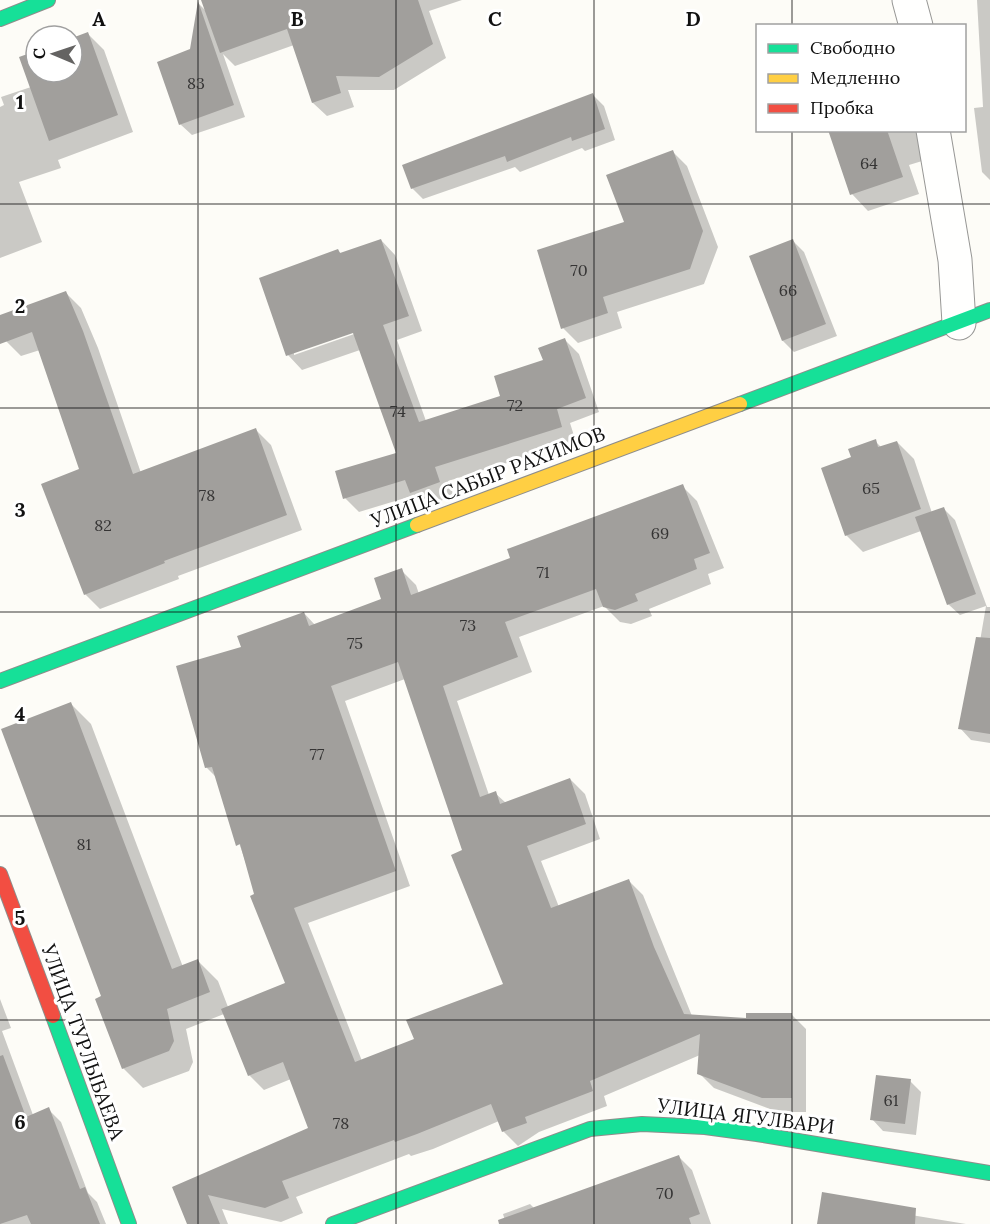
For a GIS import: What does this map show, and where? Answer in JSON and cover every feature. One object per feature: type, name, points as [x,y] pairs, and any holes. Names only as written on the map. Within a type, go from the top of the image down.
[{"type":"street","points":[[0,19],[48,0]]},
{"type":"street","points":[[909,0],[915,24]]},
{"type":"street","points":[[933,132],[955,260],[959,323]]},
{"type":"street","name":"УЛИЦА САБЫР РАХИМОВ","points":[[0,681],[990,310]]},
{"type":"street","name":"УЛИЦА ТУРЛЫБАЕВА","points":[[0,874],[129,1224]]},
{"type":"street","name":"УЛИЦА ЯГУЛВАРИ","points":[[333,1224],[590,1129],[642,1124],[705,1127],[793,1139],[990,1173]]},
{"type":"building","points":[[201,0],[418,0],[433,44],[379,77],[336,76],[341,93],[312,103],[287,29],[220,53]]},
{"type":"building","points":[[198,1],[234,105],[179,125],[157,62],[190,49]]},
{"type":"building","points":[[88,32],[118,115],[49,141],[29,84],[84,84],[84,34]]},
{"type":"building","points":[[24,55],[24,71],[19,57]]},
{"type":"building","points":[[593,93],[605,129],[572,141],[571,137],[507,162],[505,156],[411,189],[402,165]]},
{"type":"building","points":[[829,132],[888,132],[903,177],[850,195]]},
{"type":"building","points":[[673,150],[703,231],[690,269],[603,297],[608,313],[561,329],[537,250],[624,222],[606,175]]},
{"type":"building","points":[[381,239],[409,316],[383,325],[419,422],[500,396],[494,376],[543,360],[538,348],[565,338],[586,398],[557,409],[562,427],[435,467],[440,482],[410,493],[405,480],[343,499],[335,471],[396,453],[353,333],[286,356],[259,278],[338,249],[340,253]]},
{"type":"building","points":[[793,239],[826,324],[782,341],[749,256]]},
{"type":"building","points":[[66,291],[83,331],[133,474],[256,428],[287,515],[164,561],[165,563],[84,595],[41,484],[79,469],[32,332],[0,344],[0,315]]},
{"type":"building","points":[[876,439],[878,447],[897,441],[921,509],[845,536],[821,468],[851,457],[848,449]]},
{"type":"building","points":[[683,484],[710,553],[694,559],[697,569],[635,594],[638,601],[615,610],[603,607],[596,589],[505,622],[518,657],[443,686],[480,797],[496,791],[500,804],[570,778],[586,824],[527,846],[551,908],[629,879],[654,947],[684,1014],[746,1018],[746,1013],[792,1013],[792,1098],[762,1098],[697,1074],[700,1034],[590,1081],[593,1091],[525,1117],[527,1123],[502,1132],[491,1104],[417,1134],[395,1142],[394,1140],[282,1181],[289,1198],[265,1208],[208,1195],[220,1224],[187,1224],[172,1187],[308,1128],[283,1062],[248,1076],[221,1009],[285,983],[250,896],[254,894],[240,844],[236,846],[212,767],[205,768],[176,666],[241,647],[237,636],[304,612],[309,626],[381,599],[374,578],[402,568],[411,595],[510,558],[507,549]],"holes":[[[398,662],[462,850],[451,855],[503,984],[406,1020],[414,1039],[355,1062],[294,908],[396,871],[331,686]]]},
{"type":"building","points":[[944,507],[976,594],[947,605],[915,517]]},
{"type":"building","points":[[976,637],[990,638],[990,734],[958,729]]},
{"type":"building","points":[[71,702],[172,969],[198,959],[210,992],[167,1009],[174,1041],[169,1051],[122,1069],[95,999],[101,996],[1,729]]},
{"type":"building","points":[[3,1055],[26,1117],[49,1107],[80,1189],[85,1187],[100,1224],[31,1224],[27,1215],[0,1224],[0,1056]]},
{"type":"building","points":[[876,1075],[911,1079],[905,1124],[870,1120]]},
{"type":"building","points":[[679,1155],[700,1214],[689,1218],[691,1224],[499,1224],[498,1220]]},
{"type":"building","points":[[822,1192],[916,1208],[915,1224],[817,1224]]},
{"type":"traffic: fast","points":[[0,19],[48,0]]},
{"type":"traffic: fast","points":[[740,404],[990,310]]},
{"type":"traffic: fast","points":[[0,681],[417,525]]},
{"type":"traffic: fast","points":[[53,1016],[129,1224]]},
{"type":"traffic: fast","points":[[333,1224],[590,1129],[642,1124],[705,1127],[757,1134],[990,1173]]},
{"type":"traffic: slow","points":[[417,525],[740,404]]},
{"type":"traffic: jam","points":[[0,874],[53,1016]]}]
